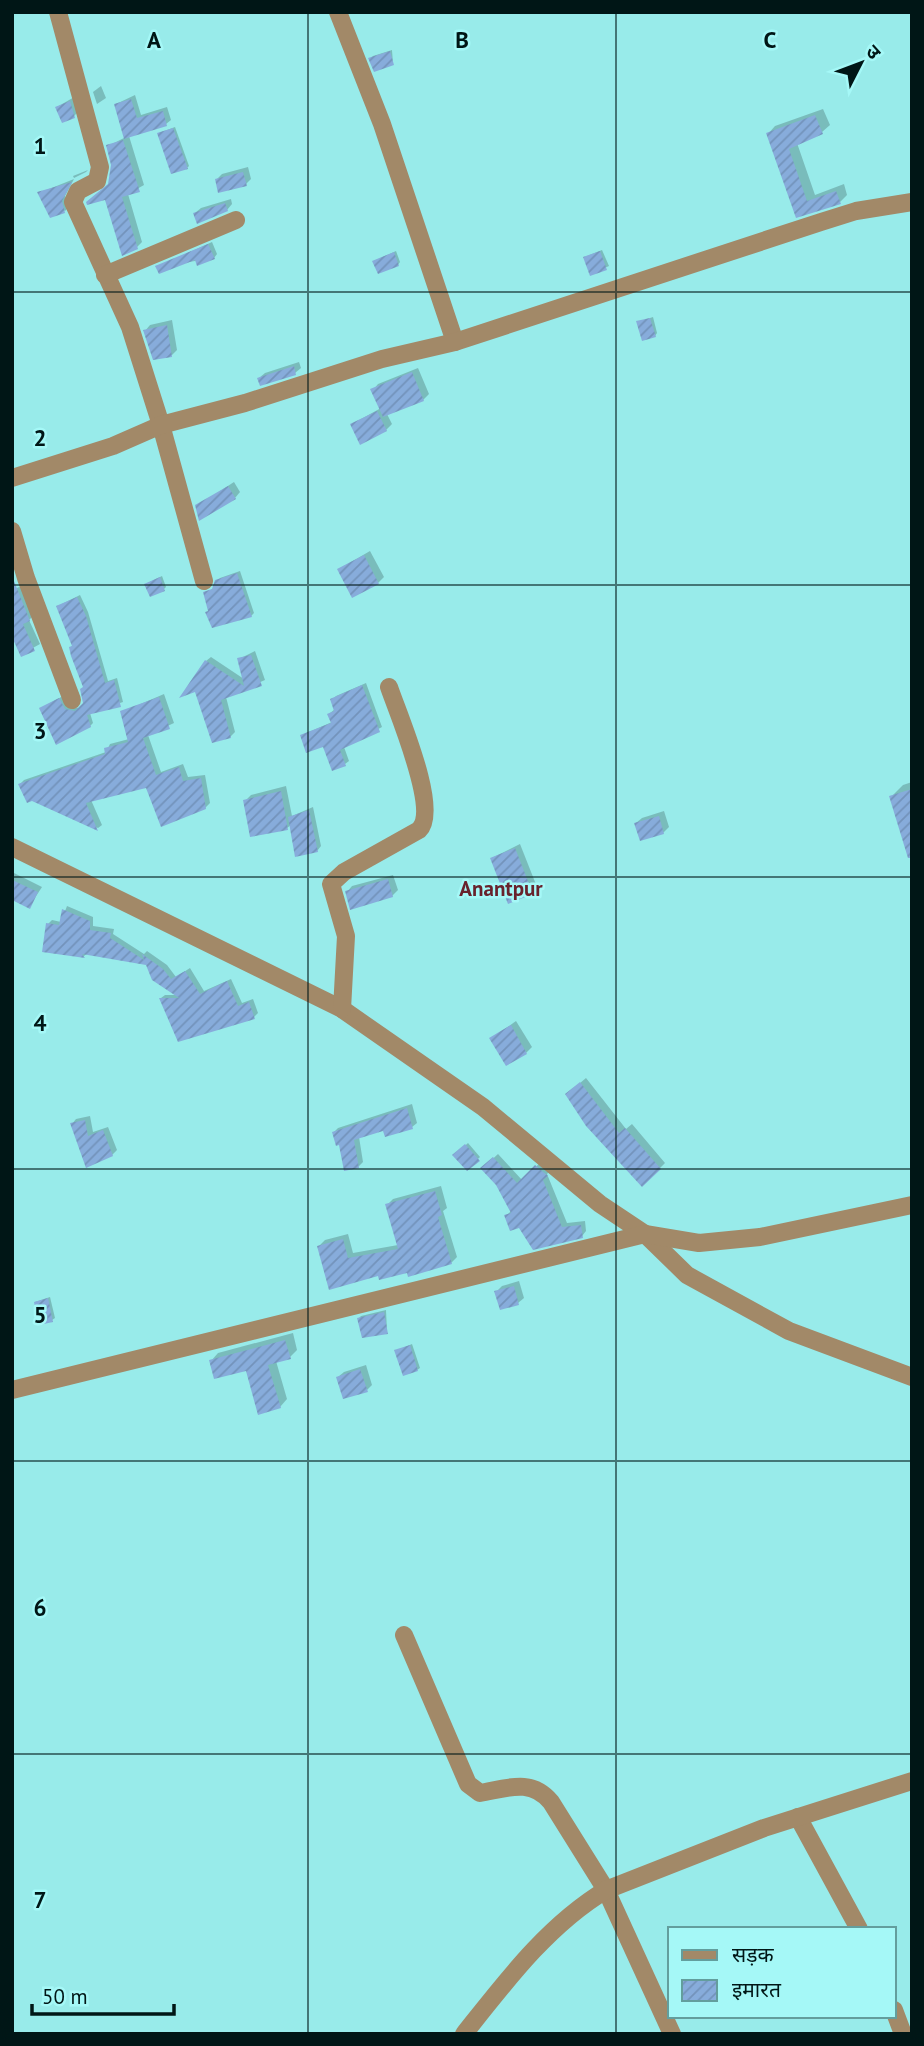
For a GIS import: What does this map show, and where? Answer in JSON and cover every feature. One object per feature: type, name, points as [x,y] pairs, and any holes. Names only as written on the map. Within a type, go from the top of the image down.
[{"type":"street","points":[[58,12],[100,167],[97,181],[78,191],[73,202],[130,327],[161,425],[204,581]]},
{"type":"street","points":[[338,12],[382,124],[455,342]]},
{"type":"street","points":[[12,478],[113,446],[161,425],[245,403],[382,359],[455,342],[856,211],[912,202]]},
{"type":"street","points":[[105,275],[236,220]]},
{"type":"street","points":[[12,531],[26,578],[72,700]]},
{"type":"street","points":[[342,1009],[346,936],[331,884],[344,872],[419,830],[426,819],[424,792],[389,687]]},
{"type":"street","points":[[12,848],[342,1009],[483,1107],[600,1203],[645,1234],[687,1275],[729,1301],[789,1331],[912,1377]]},
{"type":"street","points":[[12,1390],[645,1234],[699,1242],[760,1237],[830,1225],[912,1205]]},
{"type":"street","points":[[404,1635],[473,1791],[480,1793],[519,1785],[542,1791],[606,1890],[672,2034]]},
{"type":"street","points":[[464,2034],[544,1939],[587,1901],[606,1890],[798,1817],[912,1781]]},
{"type":"street","points":[[798,1817],[858,1927]]},
{"type":"street","points":[[896,2015],[903,2034]]},
{"type":"building","points":[[390,51],[394,65],[374,72],[368,58]]},
{"type":"building","points":[[131,99],[137,118],[163,111],[167,126],[124,139],[114,104]]},
{"type":"building","points":[[70,101],[75,118],[62,123],[55,107]]},
{"type":"building","points":[[815,115],[823,134],[789,149],[807,201],[836,191],[841,204],[796,218],[766,133]]},
{"type":"building","points":[[173,128],[188,169],[171,174],[157,133]]},
{"type":"building","points":[[123,140],[140,192],[122,197],[138,249],[122,256],[105,200],[87,205],[86,202],[108,184],[111,165],[106,145]]},
{"type":"building","points":[[243,172],[247,186],[218,193],[215,179]]},
{"type":"building","points":[[72,182],[62,201],[65,213],[50,218],[37,192]]},
{"type":"building","points":[[225,203],[228,211],[197,224],[193,213]]},
{"type":"building","points":[[208,244],[215,259],[197,266],[195,260],[159,274],[155,266]]},
{"type":"building","points":[[600,251],[607,270],[590,276],[583,257]]},
{"type":"building","points":[[394,252],[399,266],[378,274],[372,261]]},
{"type":"building","points":[[650,318],[656,337],[642,341],[636,321]]},
{"type":"building","points":[[167,325],[172,357],[153,360],[143,330]]},
{"type":"building","points":[[294,366],[296,375],[260,386],[257,378]]},
{"type":"building","points":[[412,372],[424,401],[383,417],[370,389]]},
{"type":"building","points":[[377,411],[387,431],[360,445],[350,424]]},
{"type":"building","points":[[228,486],[236,499],[199,521],[195,505]]},
{"type":"building","points":[[364,555],[379,584],[352,598],[337,569]]},
{"type":"building","points":[[237,573],[252,617],[212,628],[205,612],[208,611],[203,592],[212,589],[215,580]]},
{"type":"building","points":[[12,576],[30,621],[23,624],[35,651],[21,657],[12,637]]},
{"type":"building","points":[[160,577],[165,591],[150,597],[144,584]]},
{"type":"building","points":[[77,597],[86,616],[105,683],[114,680],[121,707],[87,715],[91,727],[56,745],[39,708],[59,698],[65,709],[75,711],[83,703],[80,689],[83,687],[69,647],[72,646],[56,606]]},
{"type":"building","points":[[251,655],[262,686],[221,700],[231,738],[212,743],[195,692],[179,698],[205,660],[244,686],[237,658]]},
{"type":"building","points":[[362,685],[380,732],[340,750],[346,766],[332,771],[323,747],[306,753],[300,735],[331,723],[327,714],[334,711],[330,699]]},
{"type":"building","points":[[159,697],[170,729],[143,738],[156,775],[179,767],[183,781],[201,778],[206,809],[161,827],[146,788],[86,803],[98,831],[32,801],[27,803],[18,784],[105,754],[104,748],[128,742],[120,711]]},
{"type":"building","points":[[912,789],[912,858],[908,858],[889,796]]},
{"type":"building","points":[[281,791],[288,830],[250,837],[243,800]]},
{"type":"building","points":[[309,810],[318,852],[295,857],[288,817]]},
{"type":"building","points":[[659,816],[664,834],[640,841],[634,823]]},
{"type":"building","points":[[515,848],[533,894],[508,904],[490,858]]},
{"type":"building","points":[[388,879],[393,897],[350,910],[345,891]]},
{"type":"building","points":[[12,880],[38,892],[30,909],[12,900]]},
{"type":"building","points":[[62,909],[90,921],[90,930],[111,933],[110,938],[144,960],[142,954],[163,969],[171,979],[185,971],[200,994],[227,981],[238,1006],[249,1002],[255,1019],[178,1042],[159,998],[179,998],[152,980],[146,965],[82,954],[85,958],[42,952],[46,923],[59,925]]},
{"type":"building","points":[[511,1025],[527,1054],[506,1066],[489,1038]]},
{"type":"building","points":[[580,1082],[619,1133],[625,1128],[661,1169],[642,1187],[586,1126],[565,1094]]},
{"type":"building","points":[[407,1108],[413,1129],[385,1137],[383,1131],[354,1140],[359,1168],[344,1171],[339,1145],[336,1146],[332,1132]]},
{"type":"building","points":[[85,1120],[88,1136],[103,1130],[113,1156],[86,1168],[70,1123]]},
{"type":"building","points":[[465,1144],[480,1161],[467,1171],[452,1155]]},
{"type":"building","points":[[493,1157],[517,1183],[535,1165],[548,1176],[543,1180],[562,1227],[581,1225],[583,1238],[533,1250],[519,1228],[510,1231],[504,1215],[511,1213],[496,1185],[480,1168]]},
{"type":"building","points":[[435,1191],[442,1215],[438,1217],[452,1264],[408,1277],[407,1273],[379,1280],[378,1276],[329,1290],[317,1246],[343,1239],[348,1258],[398,1249],[385,1204]]},
{"type":"building","points":[[514,1286],[519,1305],[500,1310],[494,1291]]},
{"type":"building","points":[[48,1298],[53,1322],[39,1325],[34,1302]]},
{"type":"building","points":[[384,1312],[388,1334],[362,1338],[357,1318]]},
{"type":"building","points":[[285,1340],[291,1359],[268,1365],[281,1408],[258,1415],[246,1371],[214,1379],[209,1360]]},
{"type":"building","points":[[410,1345],[418,1371],[403,1376],[394,1350]]},
{"type":"building","points":[[360,1369],[368,1392],[343,1399],[336,1377]]},
{"type":"district","name":"Anantpur","points":[[501,888]]}]
